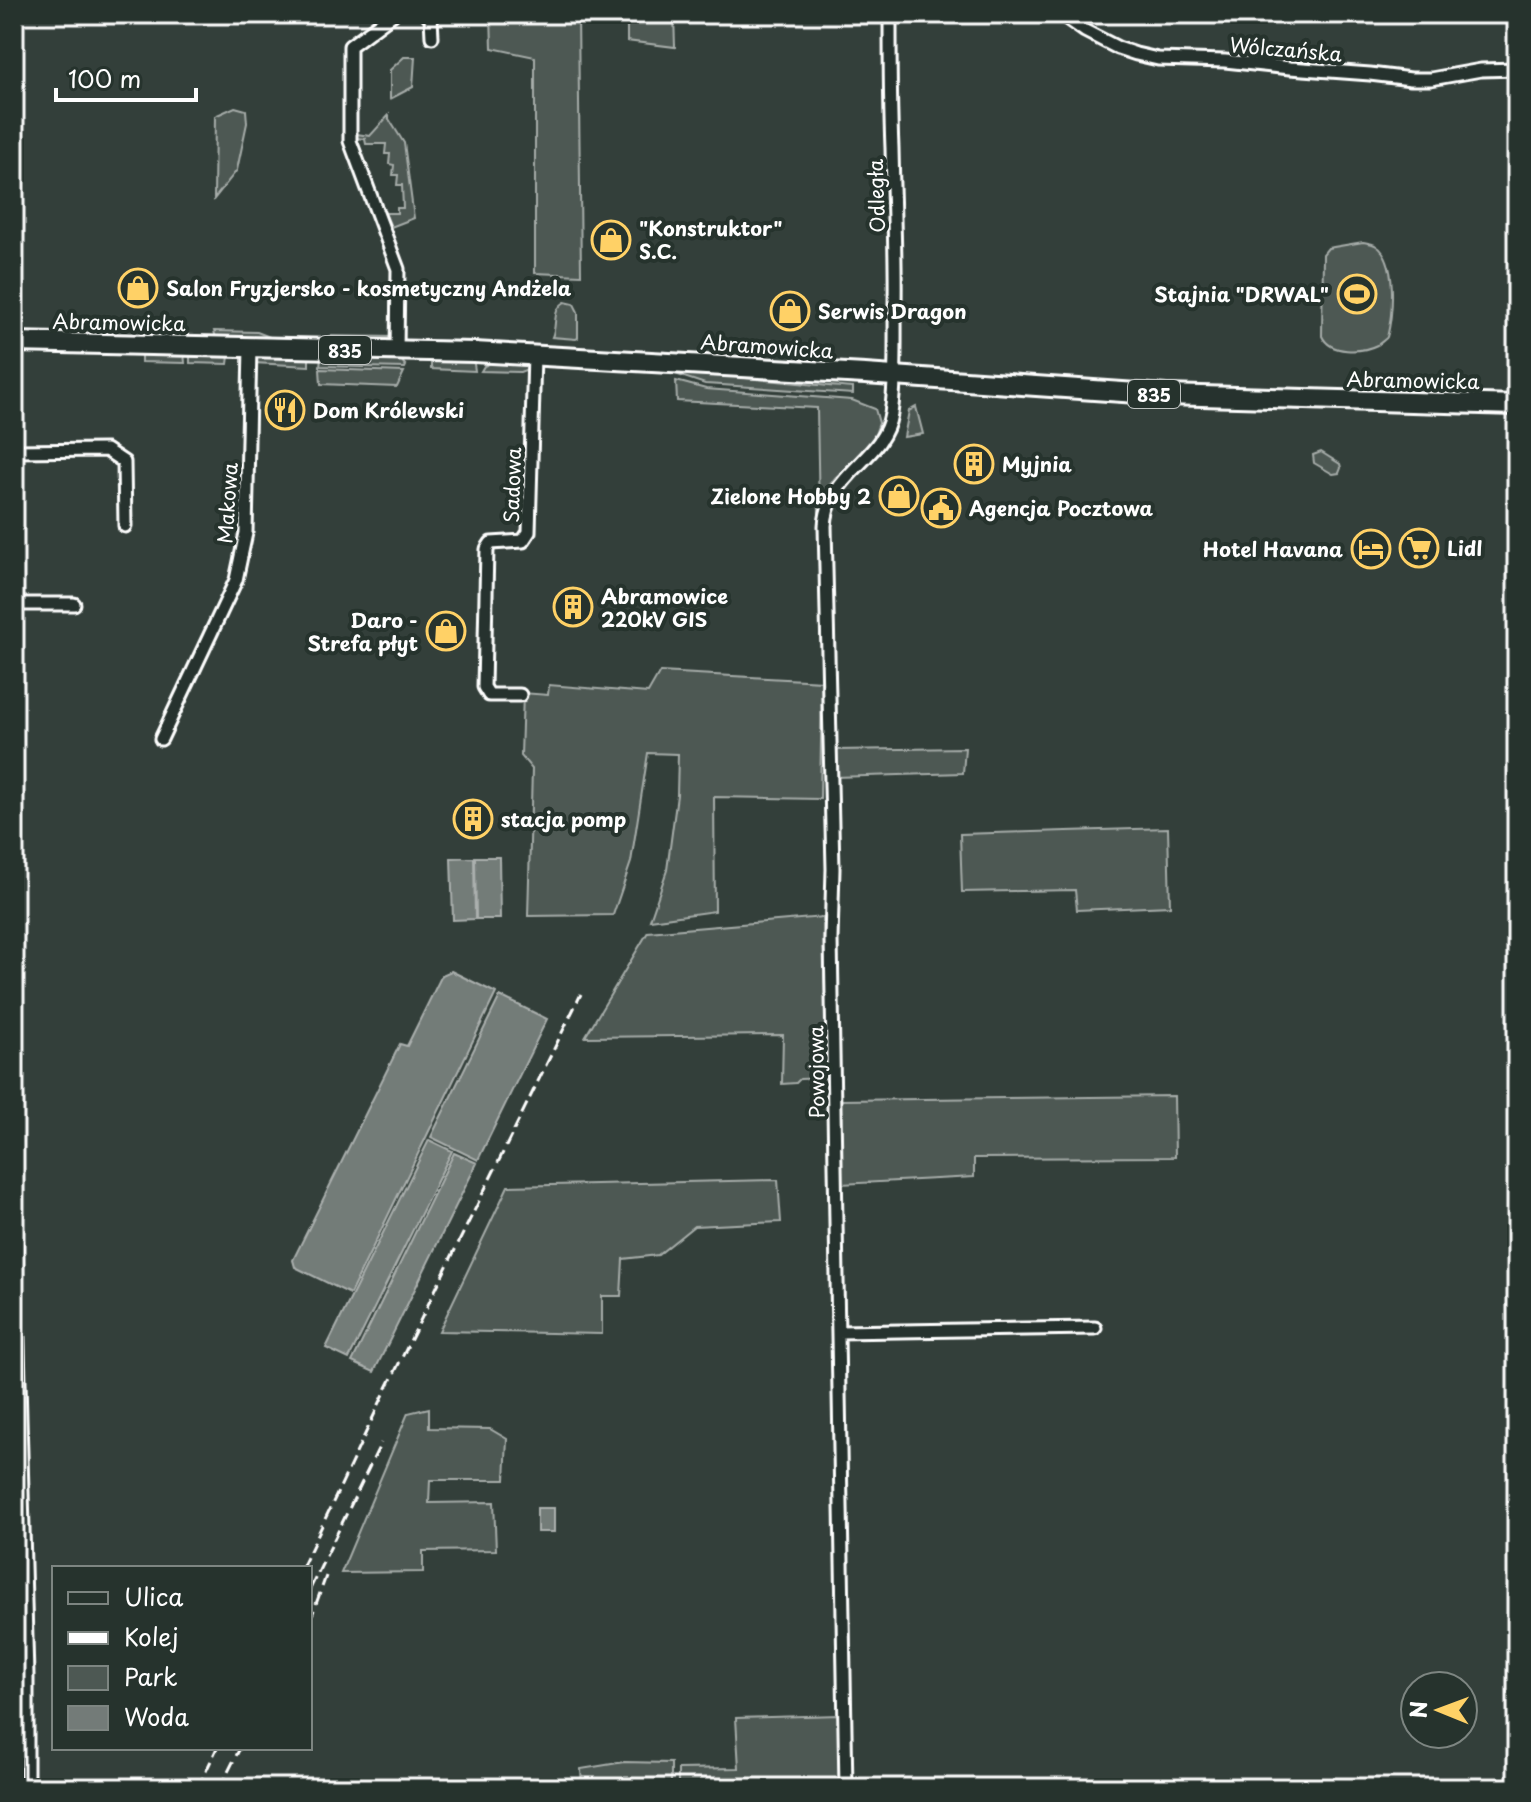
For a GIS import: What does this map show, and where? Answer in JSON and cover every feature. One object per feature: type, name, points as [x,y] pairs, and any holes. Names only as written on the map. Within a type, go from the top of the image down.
[{"type":"main road","name":"Abramowicka","points":[[14,342],[474,352],[1191,396],[1517,405]]},
{"type":"street","points":[[393,14],[350,46],[350,141],[396,261],[399,279],[397,351]]},
{"type":"street","points":[[427,14],[431,18],[432,37]]},
{"type":"street","name":"Odległa","points":[[890,14],[896,257],[894,377]]},
{"type":"street","name":"Wólczańska","points":[[1061,14],[1118,48],[1158,59],[1225,61],[1411,79],[1517,69]]},
{"type":"street","name":"Makowa","points":[[161,739],[236,580],[246,533],[250,347]]},
{"type":"street","name":"Sadowa","points":[[520,695],[489,695],[484,687],[487,549],[491,543],[523,541],[529,532],[534,355]]},
{"type":"street","name":"Powojowa","points":[[846,1788],[825,526],[828,506],[836,490],[884,437],[894,377]]},
{"type":"street","points":[[14,451],[106,450],[124,462],[125,526]]},
{"type":"street","points":[[14,604],[74,604]]},
{"type":"street","points":[[14,1198],[27,1675],[27,1788]]},
{"type":"street","points":[[838,1332],[1095,1328]]},
{"type":"green space","points":[[491,14],[578,14],[581,275],[535,273],[535,57],[492,48]]},
{"type":"green space","points":[[627,14],[674,14],[675,47],[627,41]]},
{"type":"green space","points":[[404,57],[415,57],[413,87],[390,99],[390,70]]},
{"type":"green space","points":[[235,107],[246,110],[247,123],[237,170],[214,199],[215,116]]},
{"type":"green space","points":[[389,115],[404,143],[414,218],[391,227],[385,213],[397,213],[397,208],[403,208],[402,185],[397,185],[398,175],[393,175],[394,165],[389,164],[390,154],[385,154],[386,144],[366,144],[365,139],[356,138],[356,134],[370,136]]},
{"type":"green space","name":"Stajnia \"DRWAL\"","points":[[1363,242],[1375,245],[1382,252],[1390,274],[1392,302],[1387,338],[1370,348],[1339,349],[1322,336],[1323,254],[1328,248]]},
{"type":"green space","points":[[565,302],[574,304],[578,312],[576,339],[552,337],[556,313]]},
{"type":"green space","points":[[214,331],[257,332],[275,339],[216,338]]},
{"type":"green space","points":[[329,336],[395,337],[391,342],[329,340]]},
{"type":"green space","points":[[143,352],[184,353],[185,363],[141,362]]},
{"type":"green space","points":[[227,354],[228,364],[190,363],[190,355]]},
{"type":"green space","points":[[261,355],[307,356],[309,366],[254,363]]},
{"type":"green space","points":[[321,357],[400,359],[406,366],[320,366]]},
{"type":"green space","points":[[433,360],[471,361],[475,371],[431,369]]},
{"type":"green space","points":[[491,363],[527,365],[528,369],[520,372],[481,371]]},
{"type":"green space","points":[[320,369],[404,372],[397,387],[321,384]]},
{"type":"green space","points":[[678,375],[853,388],[853,394],[705,384]]},
{"type":"green space","points":[[676,381],[706,389],[852,400],[875,409],[879,423],[872,443],[827,489],[819,517],[817,408],[677,401]]},
{"type":"green space","points":[[916,407],[923,434],[904,437],[909,411]]},
{"type":"green space","points":[[1321,452],[1340,464],[1339,473],[1333,474],[1314,463],[1313,455]]},
{"type":"green space","points":[[660,672],[822,681],[820,799],[714,797],[715,911],[650,920],[667,870],[677,795],[678,754],[648,753],[631,862],[613,915],[528,916],[532,769],[521,756],[523,693],[548,695],[549,685],[648,693]]},
{"type":"green space","points":[[965,748],[963,773],[835,777],[836,750]]},
{"type":"green space","points":[[1168,828],[1170,906],[1077,910],[1075,890],[962,892],[960,834]]},
{"type":"green space","points":[[823,917],[827,1078],[800,1079],[796,1083],[782,1084],[783,1035],[585,1037],[648,932]]},
{"type":"green space","points":[[1174,1096],[1175,1157],[974,1158],[974,1177],[841,1184],[840,1100]]},
{"type":"green space","points":[[778,1180],[781,1222],[694,1226],[658,1255],[623,1259],[621,1296],[602,1296],[602,1334],[439,1331],[508,1186]]},
{"type":"green space","points":[[429,1408],[429,1428],[490,1429],[507,1439],[505,1480],[430,1480],[429,1503],[494,1502],[496,1550],[423,1551],[423,1572],[341,1573],[408,1413]]},
{"type":"green space","points":[[839,1715],[839,1788],[678,1788],[678,1769],[739,1768],[736,1718]]},
{"type":"green space","points":[[624,1762],[671,1763],[671,1788],[582,1788],[581,1769]]},
{"type":"water","points":[[474,857],[475,919],[453,920],[451,858]]},
{"type":"water","points":[[475,857],[499,857],[500,919],[476,919]]},
{"type":"water","points":[[451,971],[496,993],[350,1294],[295,1267],[293,1260],[400,1044],[407,1046],[442,975]]},
{"type":"water","points":[[500,996],[547,1019],[478,1160],[431,1137]]},
{"type":"water","points":[[429,1140],[452,1151],[349,1359],[326,1348]]},
{"type":"water","points":[[454,1153],[477,1163],[374,1372],[352,1362]]},
{"type":"water","points":[[537,1508],[554,1508],[554,1532],[537,1532]]},
{"type":"railway","points":[[303,1566],[581,994]]},
{"type":"railway","points":[[312,1585],[381,1443]]},
{"type":"railway","points":[[312,1615],[326,1576]]},
{"type":"railway","points":[[198,1788],[216,1750]]},
{"type":"railway","points":[[220,1788],[239,1750]]},
{"type":"place","name":"\"Konstruktor\" S.C.","points":[[611,240]]},
{"type":"place","name":"Salon Fryzjersko - kosmetyczny Andżela","points":[[138,288]]},
{"type":"place","name":"Stajnia \"DRWAL\"","points":[[1357,294]]},
{"type":"place","name":"Serwis Dragon","points":[[790,311]]},
{"type":"place","name":"Dom Królewski","points":[[285,410]]},
{"type":"place","name":"Myjnia","points":[[974,464]]},
{"type":"place","name":"Zielone Hobby 2","points":[[899,496]]},
{"type":"place","name":"Agencja Pocztowa","points":[[941,508]]},
{"type":"place","name":"Lidl","points":[[1419,548]]},
{"type":"place","name":"Hotel Havana","points":[[1371,549]]},
{"type":"place","name":"Abramowice 220kV GIS","points":[[573,607]]},
{"type":"place","name":"Daro - Strefa płyt","points":[[446,631]]},
{"type":"place","name":"stacja pomp","points":[[473,819]]}]
